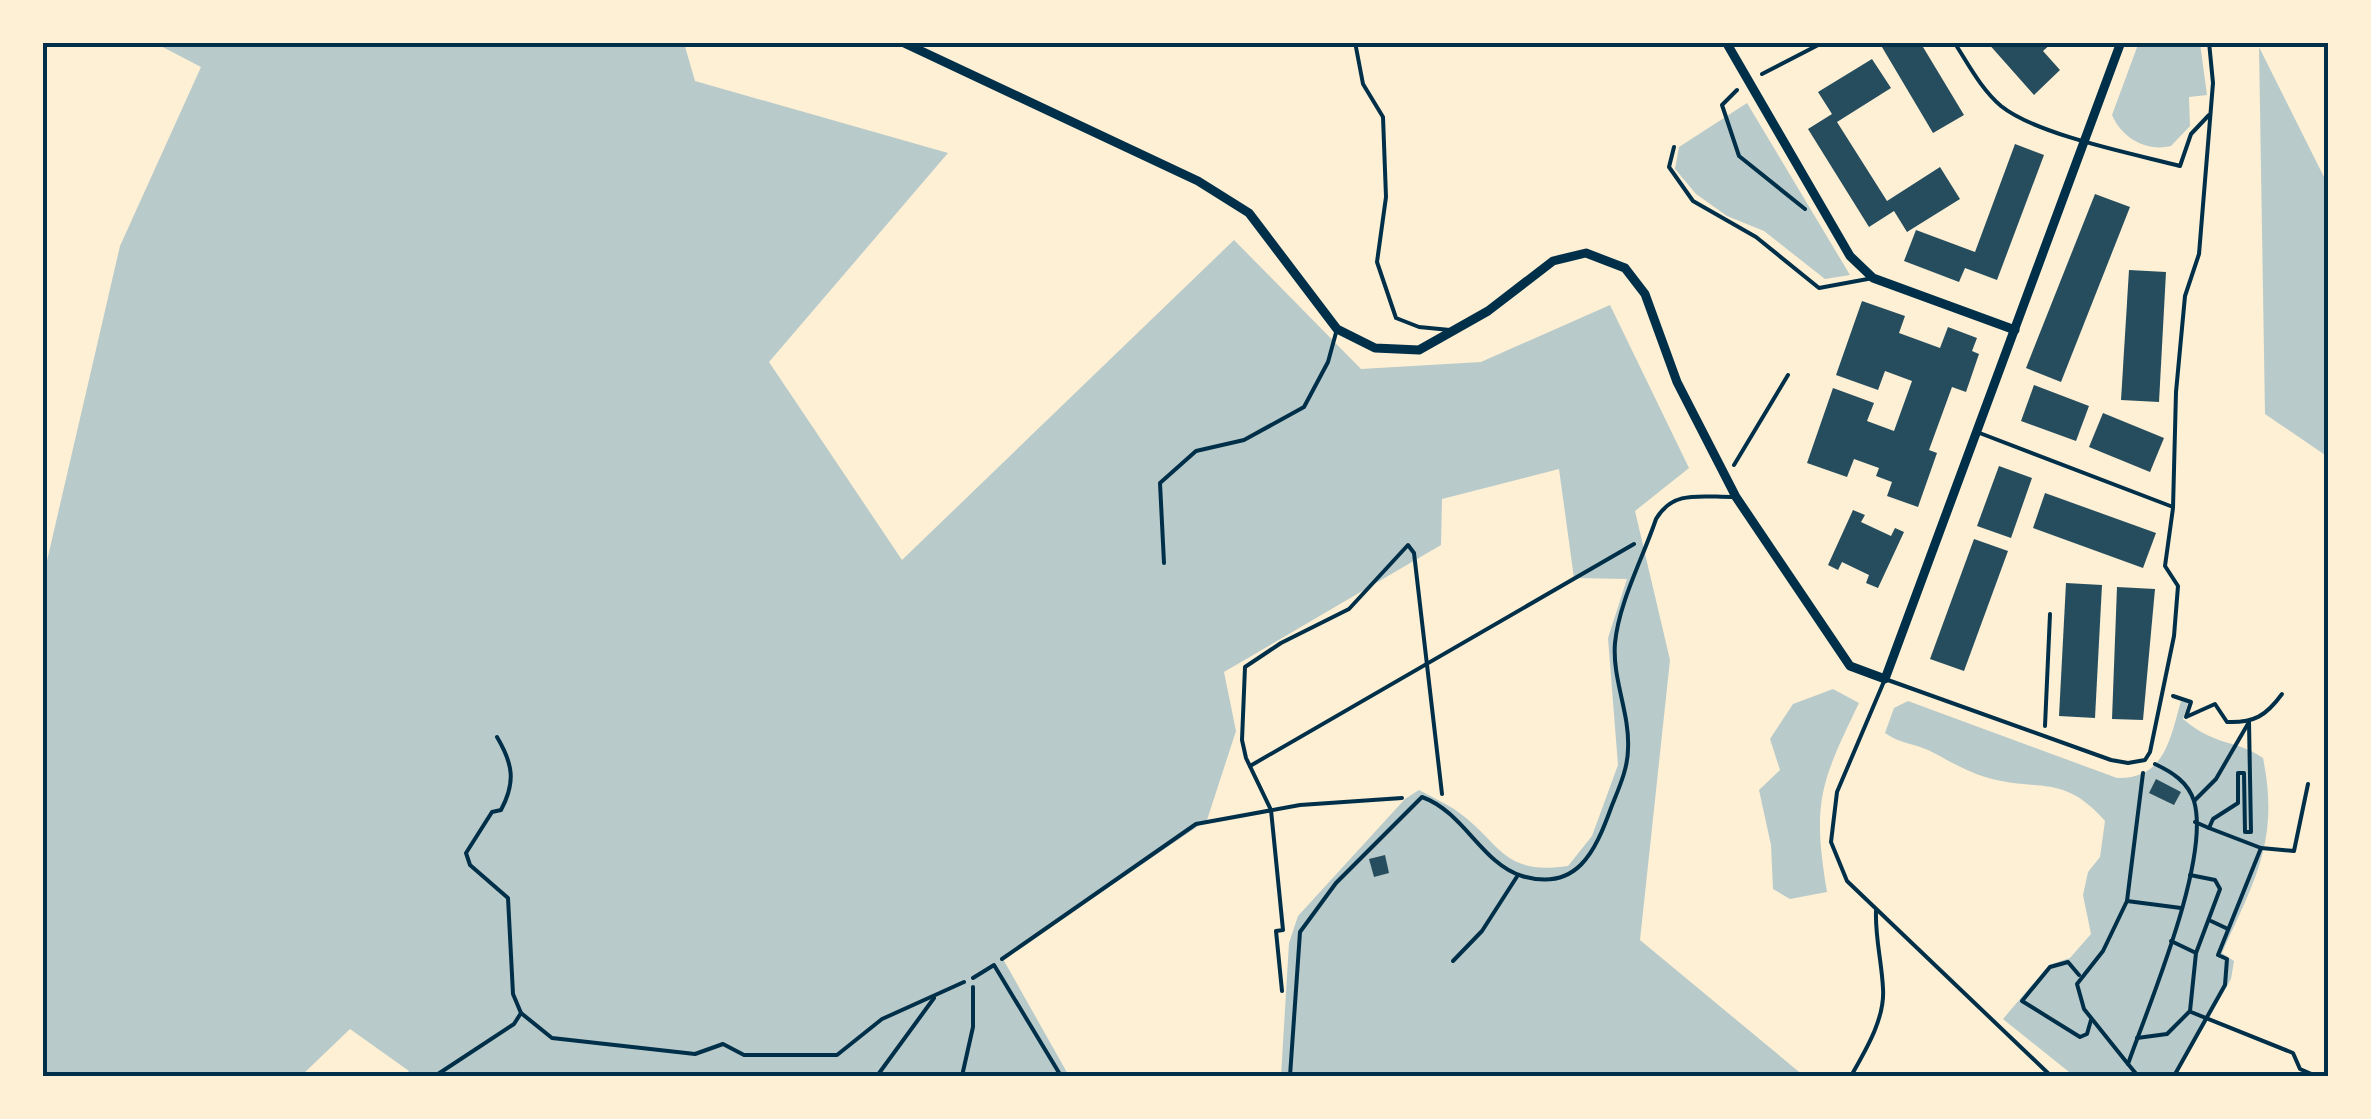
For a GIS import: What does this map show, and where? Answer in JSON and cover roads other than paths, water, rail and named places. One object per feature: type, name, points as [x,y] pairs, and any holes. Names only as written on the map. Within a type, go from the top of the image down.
[{"type":"street","points":[[902,42],[1198,180],[1249,213],[1337,328],[1375,348],[1419,350],[1455,330],[1554,261],[1586,253],[1625,268],[1645,294],[1677,382],[1736,497],[1850,666],[1885,678],[2121,42]]},
{"type":"street","points":[[1726,42],[1850,256],[1873,278],[2015,330]]},
{"type":"lane","points":[[1355,42],[1363,84],[1383,117],[1386,196],[1378,262],[1396,318],[1419,327],[1455,330]]},
{"type":"lane","points":[[1954,42],[1984,90],[2005,109],[2085,141],[2180,166],[2191,134],[2209,115]]},
{"type":"lane","points":[[2051,1076],[1847,881],[1831,842],[1837,792],[1885,678],[2111,760],[2145,760],[2155,743],[2178,586],[2165,566],[2174,508],[2176,392],[2185,296],[2199,254],[2213,82],[2209,42]]},
{"type":"lane","points":[[1674,146],[1669,167],[1693,201],[1756,237],[1819,288],[1873,278]]},
{"type":"lane","points":[[1164,563],[1160,482],[1196,451],[1244,440],[1304,408],[1328,362],[1337,328]]},
{"type":"lane","points":[[1977,432],[2174,508]]},
{"type":"lane","points":[[1290,1076],[1300,932],[1336,883],[1422,797],[1444,804],[1500,864],[1518,875],[1569,877],[1583,867],[1599,840],[1628,753],[1616,640],[1651,534],[1666,502],[1675,497],[1736,497]]},
{"type":"lane","points":[[1453,962],[1482,931],[1502,893],[1518,875]]},
{"type":"lane","points":[[1851,1076],[1878,1020],[1884,991],[1875,942],[1876,911]]},
{"type":"lane","points":[[973,978],[994,965],[1061,1076]]}]
